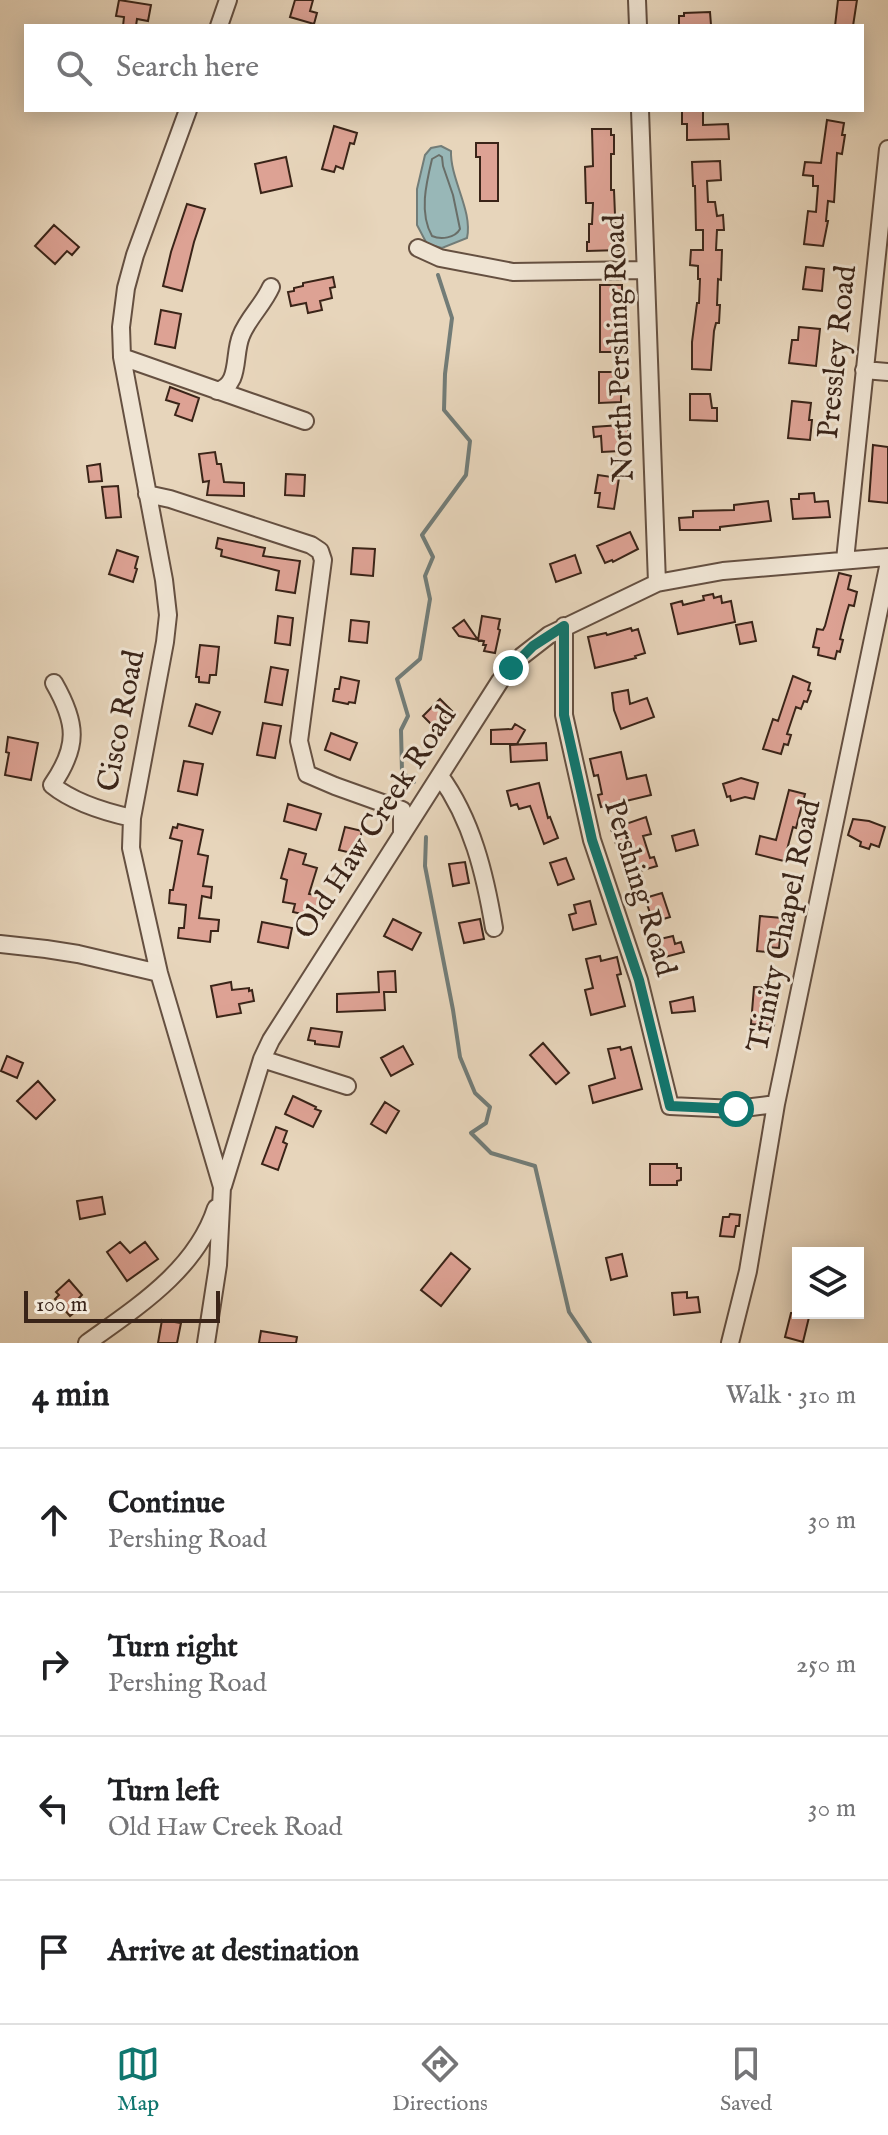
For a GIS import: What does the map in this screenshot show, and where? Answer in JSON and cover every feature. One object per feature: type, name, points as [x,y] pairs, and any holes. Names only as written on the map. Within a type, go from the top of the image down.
[{"type":"street","points":[[220,24],[228,0]]},
{"type":"street","points":[[637,0],[638,24]]},
{"type":"street","name":"Cisco Road","points":[[187,112],[135,255],[126,288],[121,327],[122,357],[168,615],[132,818],[131,848],[159,973],[222,1187],[218,1265],[206,1343]]},
{"type":"street","name":"North Pershing Road","points":[[640,112],[657,583]]},
{"type":"street","name":"Pressley Road","points":[[845,560],[888,149]]},
{"type":"street","points":[[418,248],[440,258],[513,272],[645,270]]},
{"type":"street","points":[[217,391],[226,389],[232,382],[241,335],[271,287]]},
{"type":"street","points":[[122,357],[305,421]]},
{"type":"street","points":[[864,370],[888,372]]},
{"type":"street","points":[[147,494],[297,540],[320,551],[323,560],[299,741],[307,774],[402,810],[402,835]]},
{"type":"street","name":"Old Haw Creek Road","points":[[87,1343],[149,1296],[184,1264],[207,1231],[262,1059],[271,1040],[500,681],[533,646],[564,626],[657,583],[723,571],[888,557]]},
{"type":"street","name":"Trinity Chapel Road","points":[[730,1343],[748,1271],[776,1104],[884,612],[888,567]]},
{"type":"street","name":"Pershing Road","points":[[564,626],[564,715],[592,840],[639,980],[670,1106],[736,1109],[776,1104]]},
{"type":"street","points":[[54,683],[69,709],[72,737],[66,765],[52,785],[96,808],[132,818]]},
{"type":"street","points":[[440,776],[461,809],[471,833],[494,928]]},
{"type":"street","points":[[0,944],[78,954],[159,973]]},
{"type":"street","points":[[262,1059],[347,1086]]},
{"type":"water","points":[[441,146],[451,151],[468,228],[467,238],[442,248],[427,244],[417,225],[417,189],[425,155],[431,148]]},
{"type":"building","points":[[119,0],[151,5],[148,21],[137,19],[136,24],[123,24],[124,17],[116,16]]},
{"type":"building","points":[[295,0],[313,0],[310,11],[317,13],[314,24],[290,17]]},
{"type":"building","points":[[838,0],[857,0],[853,24],[835,24]]},
{"type":"building","points":[[710,12],[711,24],[679,24],[679,16],[684,16],[684,13]]},
{"type":"building","points":[[682,112],[703,112],[703,125],[728,124],[729,139],[687,140],[687,124],[682,124]]},
{"type":"building","points":[[827,120],[844,123],[842,154],[837,153],[834,202],[828,201],[823,246],[804,244],[808,211],[816,212],[818,186],[813,186],[813,176],[803,175],[805,162],[821,163]]},
{"type":"building","points":[[334,126],[357,133],[354,144],[350,143],[343,169],[336,166],[334,172],[322,169]]},
{"type":"building","points":[[592,129],[611,129],[611,135],[614,135],[611,190],[614,190],[616,240],[621,240],[621,250],[587,251],[593,203],[586,203],[585,167],[593,166]]},
{"type":"building","points":[[476,143],[498,143],[498,201],[480,201],[480,157],[476,157]]},
{"type":"building","points":[[286,157],[292,186],[261,193],[255,164]]},
{"type":"building","points":[[720,161],[721,180],[707,181],[708,202],[715,202],[717,216],[723,215],[724,230],[717,230],[716,250],[722,250],[721,280],[718,279],[719,323],[716,323],[714,331],[711,370],[692,369],[700,279],[698,266],[690,265],[691,250],[703,250],[703,230],[696,230],[692,162]]},
{"type":"building","points":[[187,204],[205,209],[182,291],[163,286]]},
{"type":"building","points":[[54,225],[79,247],[72,255],[67,251],[55,264],[35,246]]},
{"type":"building","points":[[806,267],[824,269],[822,291],[803,289]]},
{"type":"building","points":[[333,277],[335,287],[330,288],[332,298],[320,301],[322,310],[308,313],[306,303],[291,306],[288,292],[303,286],[303,283]]},
{"type":"building","points":[[600,285],[622,285],[620,352],[600,352]]},
{"type":"building","points":[[161,310],[181,314],[175,348],[155,344]]},
{"type":"building","points":[[799,327],[820,329],[816,366],[789,363],[792,340],[798,340]]},
{"type":"building","points":[[599,372],[617,372],[617,383],[621,383],[621,402],[599,403]]},
{"type":"building","points":[[170,387],[199,398],[192,421],[175,415],[179,404],[166,400]]},
{"type":"building","points":[[690,394],[710,394],[712,408],[717,408],[717,421],[690,420]]},
{"type":"building","points":[[792,401],[811,403],[810,440],[788,438]]},
{"type":"building","points":[[628,425],[628,435],[622,435],[620,451],[602,452],[601,436],[594,437],[593,427]]},
{"type":"building","points":[[873,445],[888,447],[888,503],[869,501]]},
{"type":"building","points":[[215,452],[224,482],[244,483],[244,496],[207,495],[209,481],[203,482],[199,454]]},
{"type":"building","points":[[100,464],[102,481],[89,482],[87,466]]},
{"type":"building","points":[[286,474],[305,475],[304,496],[285,495]]},
{"type":"building","points":[[598,475],[619,478],[614,509],[598,507],[600,493],[595,493]]},
{"type":"building","points":[[118,486],[121,517],[106,518],[102,487]]},
{"type":"building","points":[[814,493],[815,502],[828,501],[830,517],[793,519],[791,499],[799,499],[799,494]]},
{"type":"building","points":[[768,501],[771,521],[720,527],[720,530],[680,530],[679,518],[693,517],[693,511],[734,510],[734,505]]},
{"type":"building","points":[[630,532],[638,549],[605,563],[597,546]]},
{"type":"building","points":[[218,538],[265,548],[263,556],[300,561],[295,593],[276,590],[279,571],[221,556],[222,550],[216,548]]},
{"type":"building","points":[[353,548],[375,549],[373,576],[351,574]]},
{"type":"building","points":[[117,550],[138,557],[133,582],[109,574]]},
{"type":"building","points":[[575,555],[581,573],[556,582],[550,564]]},
{"type":"building","points":[[839,573],[851,576],[848,589],[857,592],[854,606],[849,605],[840,639],[843,640],[840,652],[837,651],[835,659],[818,655],[819,648],[813,647],[817,629],[823,630],[825,626]]},
{"type":"building","points":[[713,594],[714,598],[721,596],[722,603],[731,601],[735,622],[678,634],[671,604],[682,601],[683,605],[704,600],[703,596]]},
{"type":"building","points":[[278,616],[293,618],[290,645],[275,643]]},
{"type":"building","points":[[482,616],[500,619],[495,653],[484,651],[484,641],[478,640]]},
{"type":"building","points":[[351,620],[369,622],[367,643],[349,641]]},
{"type":"building","points":[[464,620],[478,640],[459,636],[453,628]]},
{"type":"building","points":[[752,622],[756,641],[740,644],[736,625]]},
{"type":"building","points":[[631,628],[632,631],[638,629],[645,653],[595,668],[588,637]]},
{"type":"building","points":[[200,645],[219,647],[216,675],[210,675],[209,683],[199,682],[199,677],[196,677]]},
{"type":"building","points":[[271,667],[288,670],[282,705],[265,702]]},
{"type":"building","points":[[793,676],[810,683],[807,702],[804,701],[801,709],[796,707],[787,734],[791,735],[788,745],[784,744],[781,754],[763,749],[773,719],[778,721]]},
{"type":"building","points":[[341,677],[359,681],[355,703],[333,701]]},
{"type":"building","points":[[628,690],[630,704],[647,698],[654,717],[621,729],[612,693]]},
{"type":"building","points":[[440,699],[452,711],[435,728],[423,716]]},
{"type":"building","points":[[196,704],[220,712],[212,734],[189,726]]},
{"type":"building","points":[[263,723],[281,726],[275,758],[257,755]]},
{"type":"building","points":[[515,724],[525,730],[517,744],[491,744],[491,730],[512,729]]},
{"type":"building","points":[[331,733],[357,743],[350,760],[325,750]]},
{"type":"building","points":[[8,737],[38,743],[31,780],[5,775]]},
{"type":"building","points":[[546,743],[547,760],[511,762],[510,745]]},
{"type":"building","points":[[621,752],[627,779],[646,775],[651,795],[601,807],[598,775],[594,776],[590,759]]},
{"type":"building","points":[[184,761],[203,764],[197,795],[178,791]]},
{"type":"building","points":[[741,778],[758,783],[754,799],[745,797],[731,801],[723,784]]},
{"type":"building","points":[[539,783],[548,818],[558,838],[544,844],[530,806],[519,809],[517,804],[511,806],[507,791]]},
{"type":"building","points":[[789,790],[805,794],[784,861],[756,854],[760,836],[776,840]]},
{"type":"building","points":[[288,804],[321,814],[316,830],[284,821]]},
{"type":"building","points":[[646,817],[651,834],[643,836],[650,858],[654,857],[657,866],[626,875],[620,843],[616,844],[611,829]]},
{"type":"building","points":[[853,819],[885,827],[879,847],[871,844],[869,849],[860,846],[861,842],[848,835]]},
{"type":"building","points":[[178,824],[203,830],[198,854],[208,856],[203,886],[212,887],[211,898],[202,896],[199,918],[219,920],[218,931],[211,931],[210,942],[178,938],[179,928],[184,928],[186,905],[169,903],[182,841],[170,838],[173,827],[177,828]]},
{"type":"building","points":[[345,827],[362,831],[356,854],[339,850]]},
{"type":"building","points":[[694,830],[698,845],[676,851],[672,836]]},
{"type":"building","points":[[289,849],[306,854],[303,864],[317,868],[309,894],[322,896],[316,917],[293,912],[295,904],[283,902],[287,880],[281,878]]},
{"type":"building","points":[[566,858],[574,879],[558,885],[550,863]]},
{"type":"building","points":[[465,862],[469,883],[453,886],[449,864]]},
{"type":"building","points":[[662,893],[670,917],[653,922],[645,898]]},
{"type":"building","points":[[590,901],[596,924],[573,930],[569,915],[576,913],[574,905]]},
{"type":"building","points":[[760,916],[782,918],[779,948],[768,947],[768,952],[757,951]]},
{"type":"building","points":[[393,919],[421,933],[412,950],[384,936]]},
{"type":"building","points":[[480,919],[484,939],[464,943],[459,923]]},
{"type":"building","points":[[262,922],[292,928],[288,948],[258,942]]},
{"type":"building","points":[[673,936],[675,944],[681,942],[684,952],[661,958],[656,940]]},
{"type":"building","points":[[600,956],[601,961],[617,957],[621,974],[617,975],[625,1006],[591,1015],[585,990],[593,988],[586,959]]},
{"type":"building","points":[[395,971],[396,992],[384,992],[385,1010],[337,1012],[337,994],[379,992],[378,972]]},
{"type":"building","points":[[231,982],[232,990],[252,990],[254,1001],[239,1004],[241,1013],[217,1017],[211,986]]},
{"type":"building","points":[[754,987],[776,988],[774,1026],[751,1024]]},
{"type":"building","points":[[693,997],[695,1011],[672,1013],[670,1002]]},
{"type":"building","points":[[311,1028],[342,1032],[339,1047],[308,1040]]},
{"type":"building","points":[[543,1043],[569,1073],[556,1084],[530,1055]]},
{"type":"building","points":[[403,1046],[413,1064],[391,1076],[381,1058]]},
{"type":"building","points":[[620,1047],[621,1050],[631,1047],[642,1089],[593,1103],[589,1086],[615,1078],[608,1049]]},
{"type":"building","points":[[7,1056],[23,1063],[17,1078],[1,1071]]},
{"type":"building","points":[[38,1081],[55,1100],[36,1119],[17,1101]]},
{"type":"building","points":[[293,1096],[321,1111],[313,1127],[285,1114]]},
{"type":"building","points":[[385,1102],[399,1111],[386,1133],[371,1124]]},
{"type":"building","points":[[276,1127],[287,1131],[283,1142],[287,1144],[278,1170],[262,1164]]},
{"type":"building","points":[[650,1164],[677,1164],[677,1168],[681,1168],[681,1180],[677,1181],[677,1185],[650,1185]]},
{"type":"building","points":[[102,1197],[105,1214],[80,1219],[77,1201]]},
{"type":"building","points":[[740,1215],[734,1237],[720,1236],[723,1217]]},
{"type":"building","points":[[120,1242],[130,1253],[145,1242],[158,1259],[127,1281],[107,1252]]},
{"type":"building","points":[[451,1253],[470,1269],[441,1306],[421,1290]]},
{"type":"building","points":[[622,1254],[627,1276],[611,1280],[606,1258]]},
{"type":"building","points":[[69,1280],[82,1295],[79,1298],[83,1305],[70,1316],[55,1299],[59,1295],[56,1292]]},
{"type":"building","points":[[687,1292],[687,1298],[698,1297],[700,1312],[674,1315],[672,1293]]},
{"type":"building","points":[[791,1313],[792,1319],[809,1319],[803,1342],[785,1337]]},
{"type":"building","points":[[162,1320],[181,1323],[177,1343],[158,1343]]},
{"type":"building","points":[[261,1331],[297,1337],[296,1343],[259,1343]]},
{"type":"waterway","points":[[414,782],[402,772],[401,730],[408,716],[397,679],[420,659],[430,599],[425,576],[433,557],[422,535],[466,475],[470,441],[444,410],[452,318],[438,275]]},
{"type":"waterway","points":[[426,837],[425,866],[460,1057],[475,1093],[490,1107],[486,1123],[471,1133],[491,1153],[535,1166],[569,1312],[590,1343]]},
{"type":"route","points":[[511,668],[533,646],[564,626],[564,715],[592,840],[639,980],[670,1106],[736,1109]]}]
